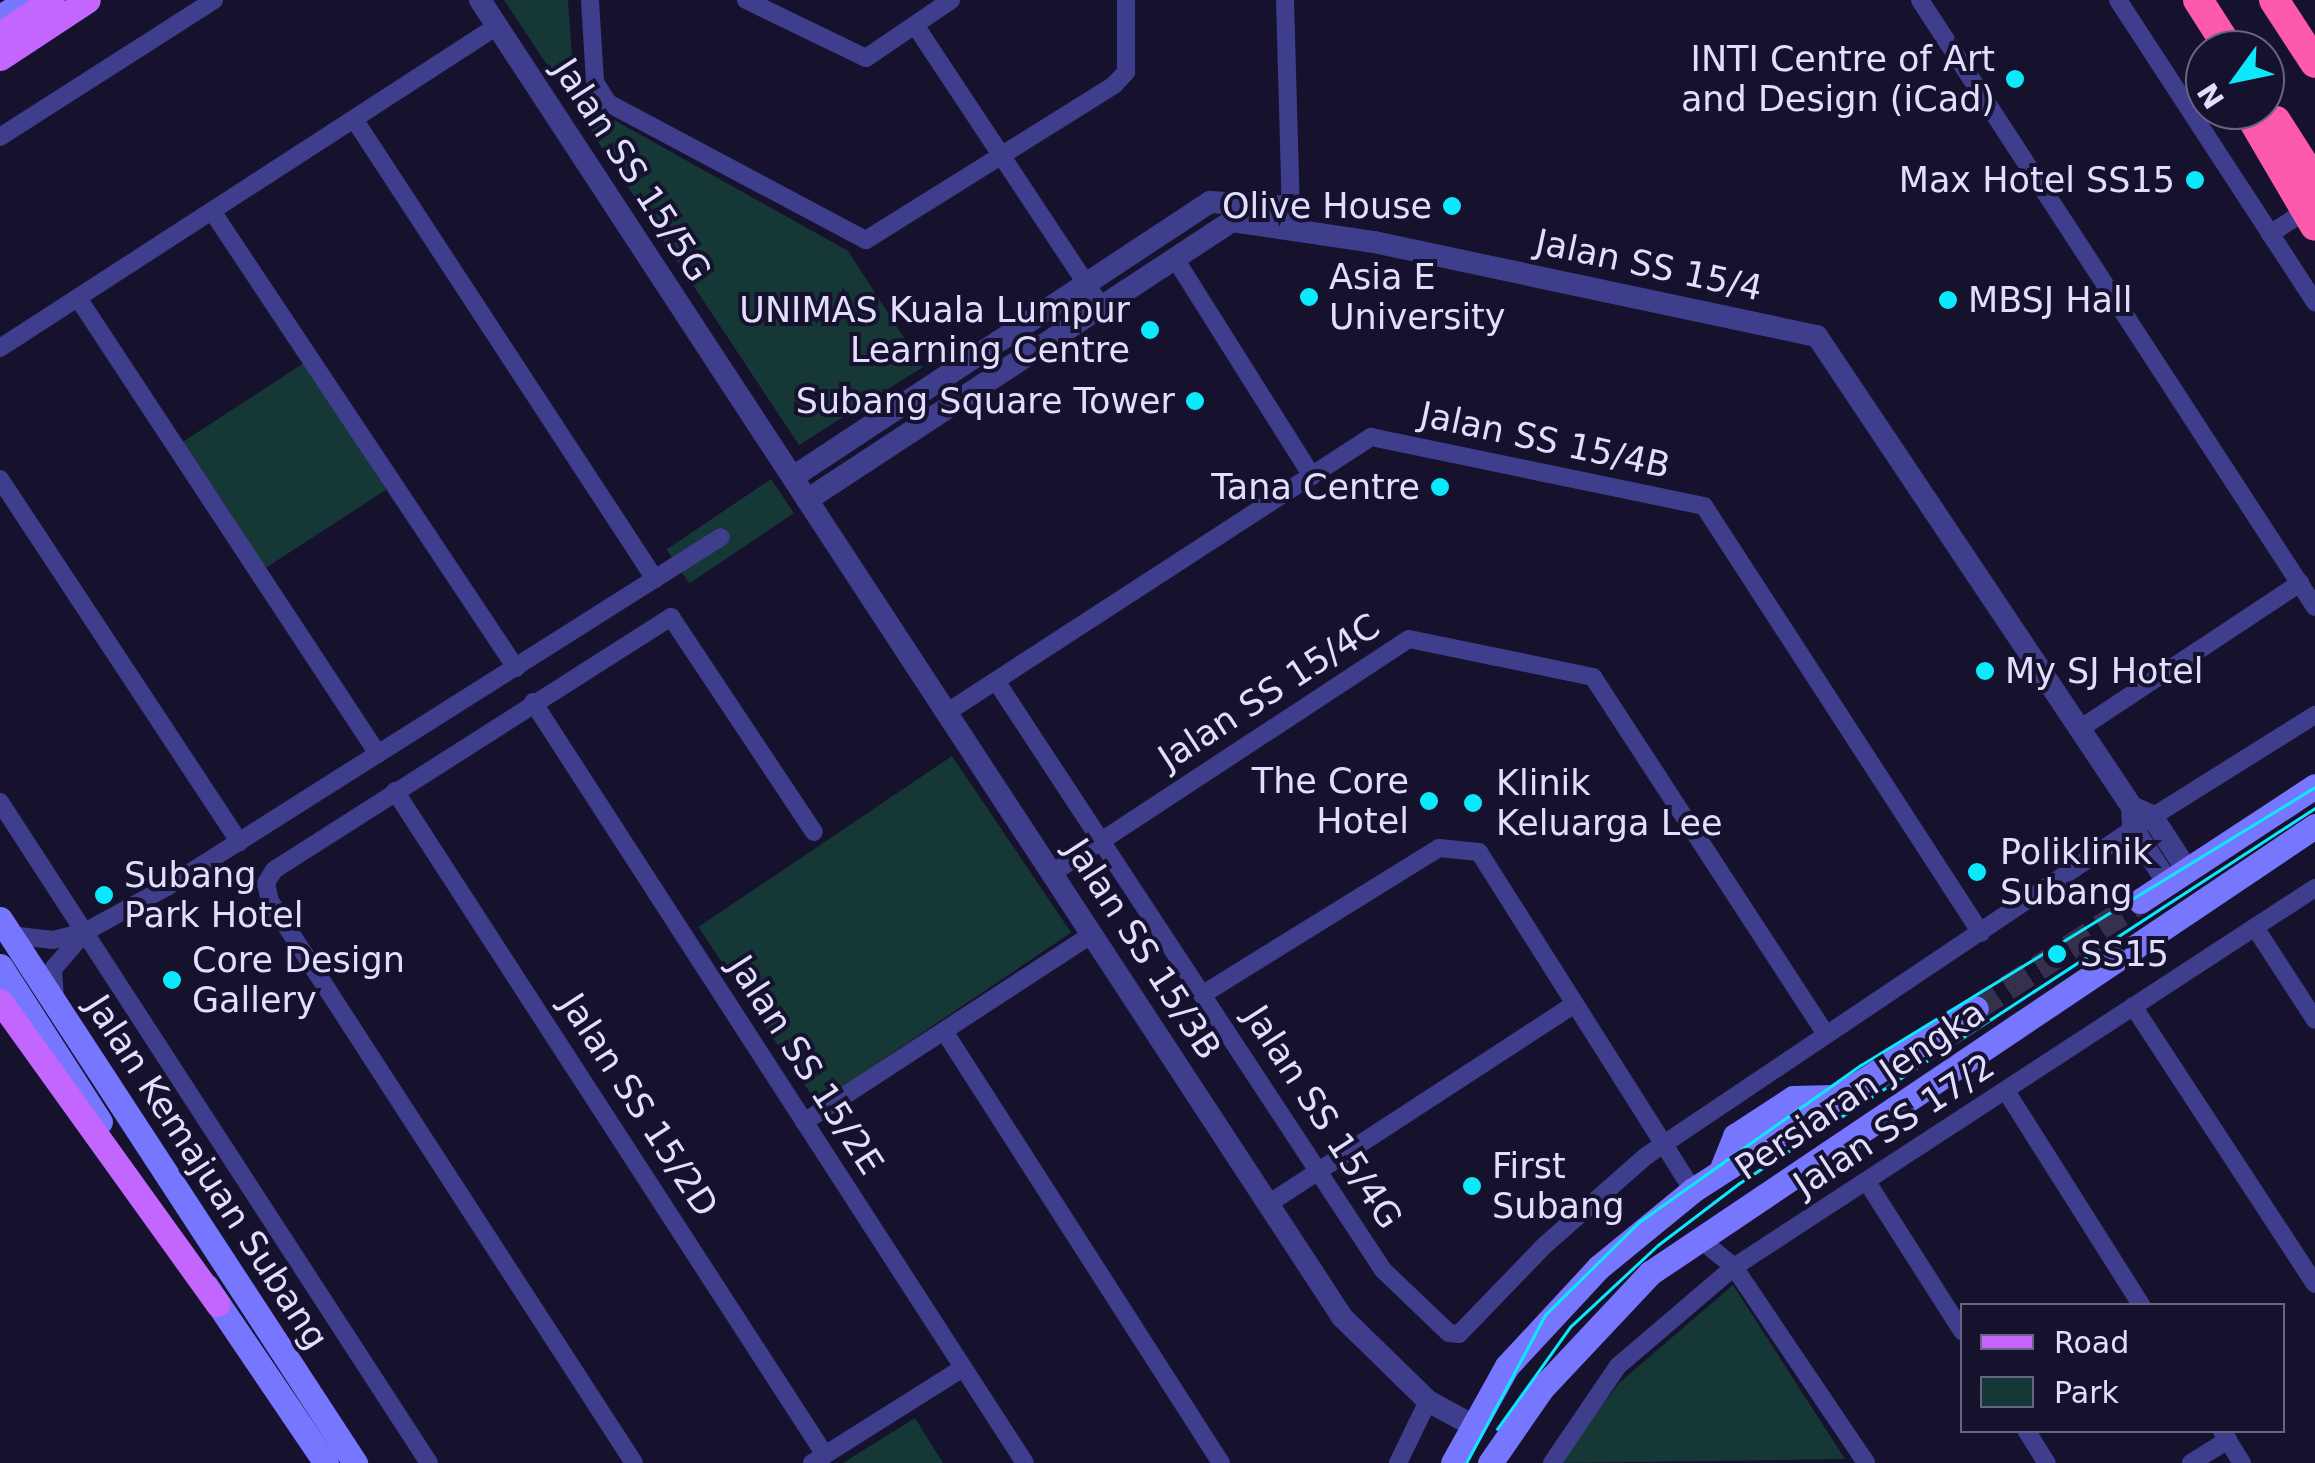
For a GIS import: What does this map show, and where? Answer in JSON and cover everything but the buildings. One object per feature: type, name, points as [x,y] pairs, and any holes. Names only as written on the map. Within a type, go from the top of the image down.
[{"type":"highway","points":[[2198,0],[2215,30]]},
{"type":"highway","points":[[2274,0],[2315,63]]},
{"type":"highway","points":[[2283,0],[2315,32]]},
{"type":"highway","points":[[2261,130],[2312,206]]},
{"type":"highway","points":[[2277,130],[2312,206]]},
{"type":"main road","points":[[0,17],[27,0]]},
{"type":"main road","points":[[0,34],[52,0]]},
{"type":"main road","points":[[0,61],[88,0]]},
{"type":"main road","points":[[0,61],[104,0]]},
{"type":"main road","points":[[2140,901],[2315,786]]},
{"type":"main road","name":"Persiaran Jengka","points":[[1490,1463],[1542,1388],[1601,1320],[1650,1273],[2315,826]]},
{"type":"main road","name":"Jalan Kemajuan Subang","points":[[5,927],[355,1463]]},
{"type":"main road","name":"Jalan Kemajuan Subang","points":[[0,966],[218,1304],[326,1463]]},
{"type":"main road","points":[[0,1001],[218,1304]]},
{"type":"main road","name":"Persiaran Jengka","points":[[1454,1463],[1507,1366],[1552,1313],[1721,1170],[1735,1136],[1793,1098],[1835,1097],[1976,1008]]},
{"type":"street","points":[[0,137],[214,0]]},
{"type":"street","name":"Jalan SS 15/5G","points":[[480,0],[793,478]]},
{"type":"street","points":[[590,0],[595,82],[608,103],[851,236],[878,236],[1126,72],[1126,0]]},
{"type":"street","points":[[746,0],[866,58],[950,0]]},
{"type":"street","points":[[1286,0],[1291,217]]},
{"type":"street","points":[[1920,0],[2315,607]]},
{"type":"street","points":[[2118,0],[2315,302]]},
{"type":"street","points":[[915,24],[1006,152],[1104,301]]},
{"type":"street","points":[[0,348],[497,26]]},
{"type":"street","points":[[354,119],[654,580]]},
{"type":"street","name":"Jalan SS 15/4","points":[[793,478],[1089,279],[1215,200],[1817,336],[2178,876]]},
{"type":"street","points":[[2270,234],[2312,206]]},
{"type":"street","points":[[212,211],[516,668]]},
{"type":"street","name":"Jalan SS 15/4","points":[[807,500],[1104,301],[1232,221],[1291,217]]},
{"type":"street","points":[[1174,257],[1312,476]]},
{"type":"street","points":[[78,298],[378,754]]},
{"type":"street","name":"Jalan SS 15/4B","points":[[946,713],[1371,437],[1704,506],[1981,933]]},
{"type":"street","name":"Jalan SS 15/3B","points":[[793,478],[1342,1317],[1428,1400],[1472,1425]]},
{"type":"street","points":[[0,479],[239,842]]},
{"type":"street","points":[[5,927],[53,940],[85,932],[239,842],[722,537]]},
{"type":"street","points":[[2080,728],[2300,583]]},
{"type":"street","points":[[634,1463],[270,902],[266,883],[274,870],[532,702],[671,617],[814,832]]},
{"type":"street","name":"Jalan SS 15/4C","points":[[1051,874],[1409,639],[1593,677],[1826,1035]]},
{"type":"street","name":"Jalan SS 15/4G","points":[[996,680],[1205,993],[1383,1270],[1449,1333],[1458,1334],[1545,1245],[1664,1144]]},
{"type":"street","name":"Jalan SS 15/2E","points":[[532,702],[1025,1463]]},
{"type":"street","points":[[1664,1144],[1981,933],[2139,817],[2315,715]]},
{"type":"street","name":"Jalan SS 15/2D","points":[[396,791],[819,1459]]},
{"type":"street","points":[[0,802],[429,1463]]},
{"type":"street","points":[[1205,993],[1439,848],[1479,852],[1693,1190]]},
{"type":"street","name":"Jalan SS 17/2","points":[[1552,1463],[1618,1366],[1734,1268],[2315,888]]},
{"type":"street","points":[[2256,929],[2315,1020]]},
{"type":"street","points":[[56,1002],[52,969],[85,932]]},
{"type":"street","points":[[804,1122],[1091,935]]},
{"type":"street","points":[[1268,1204],[1575,1004]]},
{"type":"street","points":[[2133,1006],[2315,1284]]},
{"type":"street","points":[[944,1031],[1221,1463]]},
{"type":"street","points":[[2006,1091],[2140,1303]]},
{"type":"street","points":[[1867,1182],[1960,1328]]},
{"type":"street","points":[[1700,1239],[1734,1268],[1864,1462]]},
{"type":"street","points":[[819,1459],[963,1368]]},
{"type":"street","points":[[1398,1463],[1428,1400]]},
{"type":"street","points":[[2028,1433],[2047,1463]]},
{"type":"street","points":[[2191,1463],[2225,1435],[2242,1463]]},
{"type":"green space","points":[[504,0],[568,0],[575,98],[848,251],[923,367],[799,445]]},
{"type":"green space","points":[[304,363],[386,490],[261,571],[179,444]]},
{"type":"green space","points":[[771,479],[794,513],[689,583],[667,549]]},
{"type":"green space","points":[[952,756],[1071,933],[817,1104],[698,927]]},
{"type":"green space","points":[[1733,1285],[1845,1459],[1559,1463],[1619,1383]]},
{"type":"green space","points":[[915,1418],[943,1463],[843,1463]]},
{"type":"tunnel","points":[[1976,1008],[2140,901]]},
{"type":"tram line","points":[[1466,1463],[1545,1315],[1639,1222],[1861,1065],[2315,787]]},
{"type":"tram line","points":[[1497,1429],[1570,1327],[1658,1245],[1738,1184],[2315,808]]},
{"type":"place","name":"INTI Centre of Art and Design (iCad)","points":[[2015,79]]},
{"type":"place","name":"Max Hotel SS15","points":[[2195,180]]},
{"type":"place","name":"Olive House","points":[[1452,206]]},
{"type":"place","name":"Asia E University","points":[[1309,297]]},
{"type":"place","name":"MBSJ Hall","points":[[1948,300]]},
{"type":"place","name":"UNIMAS Kuala Lumpur Learning Centre","points":[[1150,330]]},
{"type":"place","name":"Subang Square Tower","points":[[1195,401]]},
{"type":"place","name":"Tana Centre","points":[[1440,487]]},
{"type":"place","name":"My SJ Hotel","points":[[1985,671]]},
{"type":"place","name":"The Core Hotel","points":[[1429,801]]},
{"type":"place","name":"Klinik Keluarga Lee","points":[[1473,803]]},
{"type":"place","name":"Poliklinik Subang","points":[[1977,872]]},
{"type":"place","name":"Subang Park Hotel","points":[[104,895]]},
{"type":"place","name":"SS15","points":[[2057,954]]},
{"type":"place","name":"Core Design Gallery","points":[[172,980]]},
{"type":"place","name":"First Subang","points":[[1472,1186]]}]
